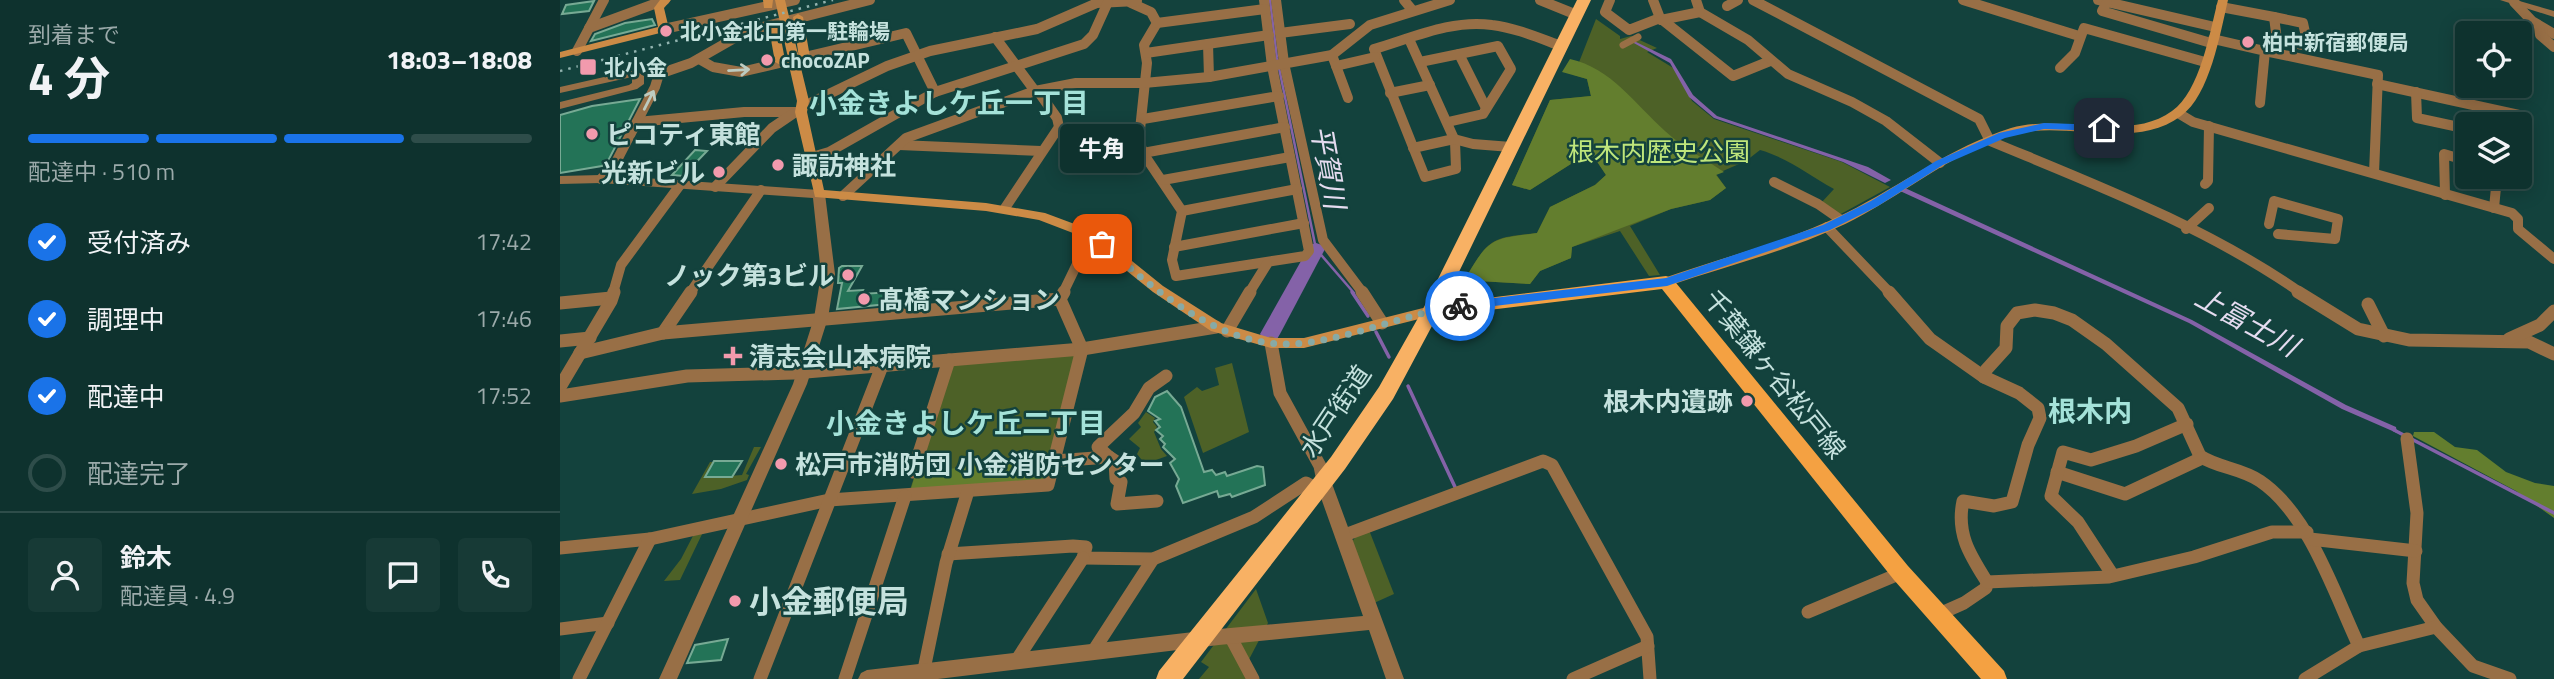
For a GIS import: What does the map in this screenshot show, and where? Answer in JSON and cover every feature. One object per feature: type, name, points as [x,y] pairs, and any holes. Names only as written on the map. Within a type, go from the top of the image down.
[{"type":"highway","name":"水戸街道","points":[[1168,679],[1320,485],[1386,393],[1432,311],[1580,7]]},
{"type":"main road","points":[[560,55],[664,29],[660,8],[665,0]]},
{"type":"main road","points":[[780,0],[789,39],[798,61]]},
{"type":"main road","points":[[1667,282],[1827,227],[1874,204],[1940,163],[2016,131],[2044,126],[2143,126],[2178,113],[2193,92],[2222,4]]},
{"type":"main road","points":[[798,17],[800,110],[819,194],[1005,208],[1041,216],[1091,235],[1158,289],[1222,329],[1270,343],[1304,343],[1432,311]]},
{"type":"main road","points":[[773,23],[780,62],[798,61]]},
{"type":"main road","name":"千葉鎌ヶ谷松戸線","points":[[1432,311],[1667,282],[1901,573],[1996,679]]},
{"type":"street","points":[[577,51],[604,0]]},
{"type":"street","points":[[589,28],[665,0]]},
{"type":"street","points":[[664,29],[768,3],[794,0]]},
{"type":"street","points":[[601,179],[615,164],[659,74],[699,59],[747,31],[870,0]]},
{"type":"street","points":[[1158,289],[1176,276],[1305,257],[1309,251],[1272,66],[1276,0]]},
{"type":"street","points":[[1404,0],[1413,11]]},
{"type":"street","points":[[843,196],[906,138],[1036,91],[1076,83],[1144,83],[1209,77],[1332,55],[1370,25],[1450,0]]},
{"type":"street","points":[[1540,0],[1580,7]]},
{"type":"street","points":[[1610,0],[1605,12],[1629,30],[1661,19],[1700,12],[1748,40],[1770,61],[1808,85],[1867,109],[1940,163]]},
{"type":"street","points":[[1653,0],[1661,19],[1733,76],[1770,61]]},
{"type":"street","points":[[1696,0],[1700,12]]},
{"type":"street","points":[[1727,6],[1738,0]]},
{"type":"street","points":[[1753,0],[1979,119],[1990,141],[2109,190],[2262,266],[2358,329],[2384,336],[2421,340],[2529,342],[2554,354]]},
{"type":"street","points":[[1963,0],[2079,36]]},
{"type":"street","points":[[715,187],[772,128],[800,110],[887,66],[917,56],[1037,29],[1097,3],[1135,1],[1151,12],[1157,23]]},
{"type":"street","points":[[2213,37],[2102,1],[2102,11],[2265,51],[2378,75],[2375,173]]},
{"type":"street","points":[[2510,1],[2554,14]]},
{"type":"street","points":[[2510,1],[2539,26],[2554,34]]},
{"type":"street","points":[[812,157],[829,152],[935,92],[1084,44],[1093,35],[1108,2]]},
{"type":"street","points":[[2222,4],[2274,17]]},
{"type":"street","points":[[1176,276],[1172,260],[1182,211],[1143,153],[1139,139],[1143,119],[1147,37],[1157,23],[1265,5],[1284,64],[1322,240],[1382,323]]},
{"type":"street","points":[[1146,53],[1350,24]]},
{"type":"street","points":[[1409,39],[1454,139],[1457,169],[1425,177],[1374,50],[1409,39],[1470,24],[1518,30],[1561,46]]},
{"type":"street","points":[[2539,26],[2540,35],[2554,47]]},
{"type":"street","points":[[2060,68],[2075,53],[2084,28],[2205,62]]},
{"type":"street","points":[[1420,62],[1498,46],[1518,30]]},
{"type":"street","points":[[798,61],[906,33],[935,92]]},
{"type":"street","points":[[995,37],[1059,122],[1059,127],[1005,208]]},
{"type":"street","points":[[1623,45],[1638,37]]},
{"type":"street","points":[[1208,44],[1209,77]]},
{"type":"street","points":[[1448,122],[1483,114],[1511,69],[1498,46]]},
{"type":"street","points":[[2260,103],[2265,51]]},
{"type":"street","points":[[1459,54],[1486,108]]},
{"type":"street","points":[[1332,55],[1348,98]]},
{"type":"street","points":[[1336,66],[1375,57]]},
{"type":"street","points":[[699,59],[713,67],[732,72],[780,62]]},
{"type":"street","points":[[560,90],[629,73],[638,74],[638,84],[633,87],[560,106]]},
{"type":"street","points":[[2377,84],[2502,112]]},
{"type":"street","points":[[1390,93],[1430,85]]},
{"type":"street","points":[[2416,92],[2417,118],[2455,126]]},
{"type":"street","points":[[1143,119],[1279,96]]},
{"type":"street","points":[[637,122],[744,112],[800,110]]},
{"type":"street","points":[[2178,113],[2208,126],[2512,213],[2518,219],[2518,229],[2554,259]]},
{"type":"street","points":[[2205,184],[2208,181],[2208,126]]},
{"type":"street","points":[[1143,153],[1285,127]]},
{"type":"street","points":[[1413,148],[1454,139],[1473,145],[1511,147]]},
{"type":"street","points":[[899,145],[1041,151]]},
{"type":"street","points":[[2445,195],[2444,154],[2455,157]]},
{"type":"street","points":[[1163,180],[1290,157]]},
{"type":"street","points":[[560,180],[601,179],[819,194],[828,264],[821,318],[804,372],[668,679]]},
{"type":"street","points":[[1774,182],[1818,204],[1841,220]]},
{"type":"street","points":[[560,387],[611,298],[621,265],[680,184]]},
{"type":"street","points":[[1182,211],[1297,189]]},
{"type":"street","points":[[2494,208],[2496,189]]},
{"type":"street","points":[[663,333],[761,190]]},
{"type":"street","points":[[2269,224],[2274,201],[2337,219],[2335,239],[2278,234]]},
{"type":"street","points":[[2186,229],[2209,208]]},
{"type":"street","points":[[1174,247],[1304,223]]},
{"type":"street","points":[[1827,227],[1864,263],[1930,339],[1984,377],[2031,400],[2038,408],[2040,418],[2028,445],[2012,502],[1986,505],[1964,500],[1961,507],[1961,540],[1987,582],[1986,588],[1975,597],[1937,615]]},
{"type":"street","points":[[560,548],[650,539],[829,500],[1048,485],[1082,349],[1060,299],[1091,235]]},
{"type":"street","points":[[560,396],[687,376],[804,372],[1082,349],[1222,329],[1267,264]]},
{"type":"street","points":[[560,303],[611,298]]},
{"type":"street","points":[[580,354],[663,333],[1060,299]]},
{"type":"street","points":[[2368,304],[2384,336]]},
{"type":"street","points":[[2505,340],[2539,326],[2550,319],[2554,311]]},
{"type":"street","points":[[1984,377],[1986,370],[2006,348],[2010,319],[2021,312],[2045,312],[2071,321],[2103,340],[2177,408],[2187,424],[2191,444],[2202,458],[2250,475],[2285,501],[2308,536],[2359,646]]},
{"type":"street","points":[[560,341],[590,338]]},
{"type":"street","points":[[1270,343],[1280,393],[1320,466],[1320,485],[1342,536],[1395,679]]},
{"type":"street","points":[[913,472],[949,360]]},
{"type":"street","points":[[760,679],[882,366]]},
{"type":"street","points":[[1157,501],[1117,504],[1121,482],[1116,479],[1115,461],[1098,447],[1134,413],[1149,388],[1166,376]]},
{"type":"street","points":[[2112,574],[2078,522],[2051,496],[2063,452],[2091,460],[2136,446],[2187,424]]},
{"type":"street","points":[[2407,439],[2417,513],[2413,583],[2417,600],[2473,673],[2510,679]]},
{"type":"street","points":[[1054,461],[1109,457]]},
{"type":"street","points":[[2057,472],[2125,494],[2202,458]]},
{"type":"street","points":[[1342,536],[1543,461],[1552,465],[1647,637],[1650,679]]},
{"type":"street","points":[[1083,558],[1153,559],[1254,517],[1306,483],[1320,485]]},
{"type":"street","points":[[923,676],[948,554],[968,491]]},
{"type":"street","points":[[845,679],[905,496]]},
{"type":"street","points":[[1987,582],[2070,581],[2121,575],[2194,557],[2272,532],[2416,551]]},
{"type":"street","points":[[579,679],[650,539]]},
{"type":"street","points":[[948,554],[1086,547],[1083,558],[1016,661]]},
{"type":"street","points":[[1092,653],[1153,559]]},
{"type":"street","points":[[1808,612],[1901,573]]},
{"type":"street","points":[[867,679],[923,676],[1016,661],[1230,636],[1363,624],[1373,620]]},
{"type":"street","points":[[560,629],[608,623]]},
{"type":"street","points":[[2305,679],[2359,646],[2436,627]]},
{"type":"street","points":[[1230,636],[1253,679]]},
{"type":"street","points":[[1573,679],[1648,646]]},
{"type":"green space","name":"根木内歴史公園","points":[[1596,19],[1620,36],[1620,39],[1631,36],[1657,48],[1647,52],[1675,69],[1692,101],[1714,119],[1842,162],[1890,187],[1839,215],[1821,203],[1834,189],[1789,162],[1760,150],[1746,161],[1716,174],[1726,188],[1710,200],[1671,209],[1630,226],[1660,275],[1649,276],[1620,231],[1572,247],[1571,258],[1540,271],[1530,284],[1478,281],[1468,274],[1488,246],[1503,238],[1537,233],[1550,207],[1595,185],[1606,175],[1594,157],[1574,162],[1530,190],[1512,185],[1550,100],[1591,96],[1587,79],[1574,75]]},
{"type":"green space","name":"根木内歴史公園","points":[[1570,59],[1598,70],[1622,88],[1672,137],[1724,172],[1716,175],[1726,188],[1710,200],[1671,209],[1572,247],[1571,258],[1540,271],[1530,284],[1478,281],[1468,274],[1488,246],[1503,239],[1537,233],[1550,207],[1595,185],[1606,175],[1594,157],[1574,162],[1530,190],[1512,185],[1550,100],[1591,96],[1587,79],[1562,72]]},
{"type":"green space","points":[[1072,353],[1075,357],[1046,480],[910,490],[949,367],[956,363]]},
{"type":"green space","points":[[1232,363],[1249,432],[1203,453],[1184,397],[1197,387],[1202,391],[1219,385],[1215,368]]},
{"type":"green space","points":[[1146,412],[1155,418],[1153,422],[1157,427],[1154,432],[1167,456],[1145,464],[1137,454],[1140,448],[1129,439],[1141,427],[1138,423]]},
{"type":"green space","points":[[2414,432],[2434,432],[2455,447],[2477,450],[2506,472],[2535,483],[2554,486],[2554,518],[2516,491],[2413,436]]},
{"type":"green space","points":[[754,447],[761,447],[746,474],[749,475],[747,480],[721,489],[692,494],[710,462],[713,462],[704,478],[742,475]]},
{"type":"green space","points":[[1051,459],[1046,482],[910,492],[916,472]]},
{"type":"green space","points":[[704,530],[680,580],[664,581],[681,559],[695,532]]},
{"type":"green space","points":[[1369,530],[1394,594],[1374,603],[1351,543],[1357,535]]},
{"type":"green space","points":[[1256,589],[1268,623],[1244,669],[1247,679],[1199,679],[1209,667],[1201,662]]},
{"type":"shaded area","points":[[1632,42],[1671,59],[1693,95],[1717,116],[1868,167],[1891,180],[1885,183],[1843,162],[1714,118],[1689,97],[1670,63]]},
{"type":"shaded area","points":[[1905,188],[2192,320],[2346,405],[2396,427],[2397,433],[2342,409],[2189,323],[1900,191]]},
{"type":"building","points":[[594,1],[589,11],[562,14],[566,5]]},
{"type":"building","points":[[652,19],[655,25],[591,41],[595,34],[625,23]]},
{"type":"building","name":"ピコティ東館","points":[[640,99],[609,159],[602,166],[560,173],[560,115],[592,106]]},
{"type":"building","points":[[695,150],[707,151],[683,176],[672,175]]},
{"type":"building","name":"髙橋マンション","points":[[862,266],[848,291],[863,290],[861,294],[893,292],[888,304],[837,309],[842,283],[838,283],[839,268]]},
{"type":"building","points":[[1167,391],[1181,407],[1204,472],[1212,470],[1216,475],[1225,472],[1227,476],[1257,466],[1263,467],[1265,485],[1232,497],[1230,494],[1219,497],[1217,491],[1183,503],[1176,486],[1179,479],[1170,463],[1175,459],[1163,447],[1165,444],[1160,439],[1163,436],[1156,430],[1160,427],[1155,421],[1160,419],[1148,411],[1155,397]]},
{"type":"building","points":[[714,461],[742,461],[732,477],[705,477]]},
{"type":"building","points":[[728,639],[721,660],[687,663],[695,645]]},
{"type":"waterway","name":"平賀川","points":[[1270,0],[1277,58],[1316,249],[1354,293]]},
{"type":"waterway","name":"平賀川","points":[[1270,334],[1316,249]]},
{"type":"waterway","points":[[1352,292],[1368,316]]},
{"type":"waterway","points":[[1376,332],[1389,357]]},
{"type":"waterway","points":[[1408,386],[1455,487]]},
{"type":"waterway","name":"上富士川","points":[[2394,430],[2554,513]]},
{"type":"railway","points":[[560,71],[833,0]]},
{"type":"way so far","points":[[1102,244],[1146,281],[1216,327],[1270,343],[1320,340],[1460,306]]},
{"type":"place","name":"北小金北口第一駐輪場","points":[[666,31]]},
{"type":"place","name":"柏中新宿郵便局","points":[[2248,42]]},
{"type":"place","name":"chocoZAP","points":[[767,60]]},
{"type":"place","name":"北小金","points":[[588,67]]},
{"type":"place","name":"ピコティ東館","points":[[592,134]]},
{"type":"place","name":"諏訪神社","points":[[778,165]]},
{"type":"place","name":"光新ビル","points":[[719,172]]},
{"type":"place","name":"牛角","points":[[1102,244]]},
{"type":"place","name":"ノック第3ビル","points":[[848,275]]},
{"type":"place","name":"髙橋マンション","points":[[864,299]]},
{"type":"place","name":"清志会山本病院","points":[[733,356]]},
{"type":"place","name":"根木内遺跡","points":[[1747,401]]},
{"type":"place","name":"松戸市消防団 小金消防センター","points":[[781,464]]},
{"type":"place","name":"小金郵便局","points":[[735,601]]},
{"type":"district","name":"小金きよしケ丘一丁目","points":[[949,102]]},
{"type":"district","name":"根木内","points":[[2090,410]]},
{"type":"district","name":"小金きよしケ丘二丁目","points":[[966,422]]},
{"type":"route","points":[[1460,306],[1667,282],[1827,227],[1874,204],[1940,163],[2003,135],[2044,126],[2104,128]]}]
